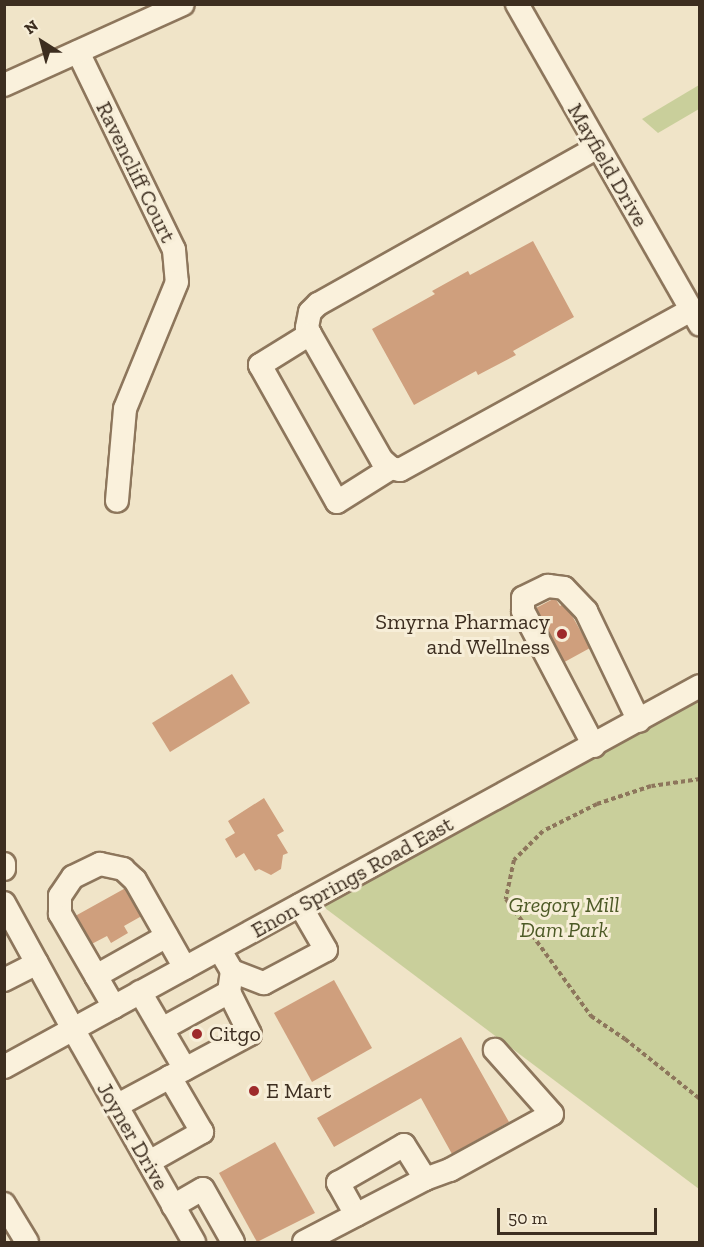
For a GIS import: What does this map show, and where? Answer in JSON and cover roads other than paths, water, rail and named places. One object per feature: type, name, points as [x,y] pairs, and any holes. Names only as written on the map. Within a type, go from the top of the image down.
[{"type":"street","points":[[4,85],[183,4]]},
{"type":"street","name":"Mayfield Drive","points":[[517,4],[695,318]]},
{"type":"street","name":"Ravencliff Court","points":[[78,52],[174,250],[177,282],[125,409],[117,501]]},
{"type":"street","points":[[598,147],[318,304],[310,312],[307,328],[381,460],[391,468],[400,470],[410,466],[695,318]]},
{"type":"street","points":[[310,334],[260,365],[337,502],[391,468]]},
{"type":"street","points":[[594,746],[523,611],[523,598],[548,586],[564,588],[586,611],[639,721]]},
{"type":"street","name":"Enon Springs Road East","points":[[4,1067],[594,746],[699,686]]},
{"type":"street","points":[[4,864],[4,870]]},
{"type":"street","points":[[114,1007],[60,914],[60,896],[74,877],[100,864],[123,869],[135,880],[185,968]]},
{"type":"street","name":"Joyner Drive","points":[[4,903],[173,1206],[186,1239]]},
{"type":"street","points":[[162,1029],[231,981],[264,983],[326,950],[300,906]]},
{"type":"street","points":[[96,976],[167,936]]},
{"type":"street","points":[[116,1106],[250,1034],[220,950]]},
{"type":"street","points":[[4,980],[37,963]]},
{"type":"street","points":[[140,992],[162,1029],[177,1073],[202,1132],[148,1162]]},
{"type":"street","points":[[304,1242],[425,1179],[450,1170],[552,1114],[495,1050]]},
{"type":"street","points":[[356,1215],[338,1183],[404,1145],[425,1179]]},
{"type":"street","points":[[173,1206],[203,1189],[233,1242]]},
{"type":"street","points":[[4,1204],[27,1242]]},
{"type":"place","name":"Smyrna Pharmacy and Wellness","points":[[562,634]]},
{"type":"place","name":"Citgo","points":[[197,1034]]},
{"type":"place","name":"E Mart","points":[[254,1091]]},
{"type":"park label","name":"Gregory Mill Dam Park","points":[[564,916]]}]
